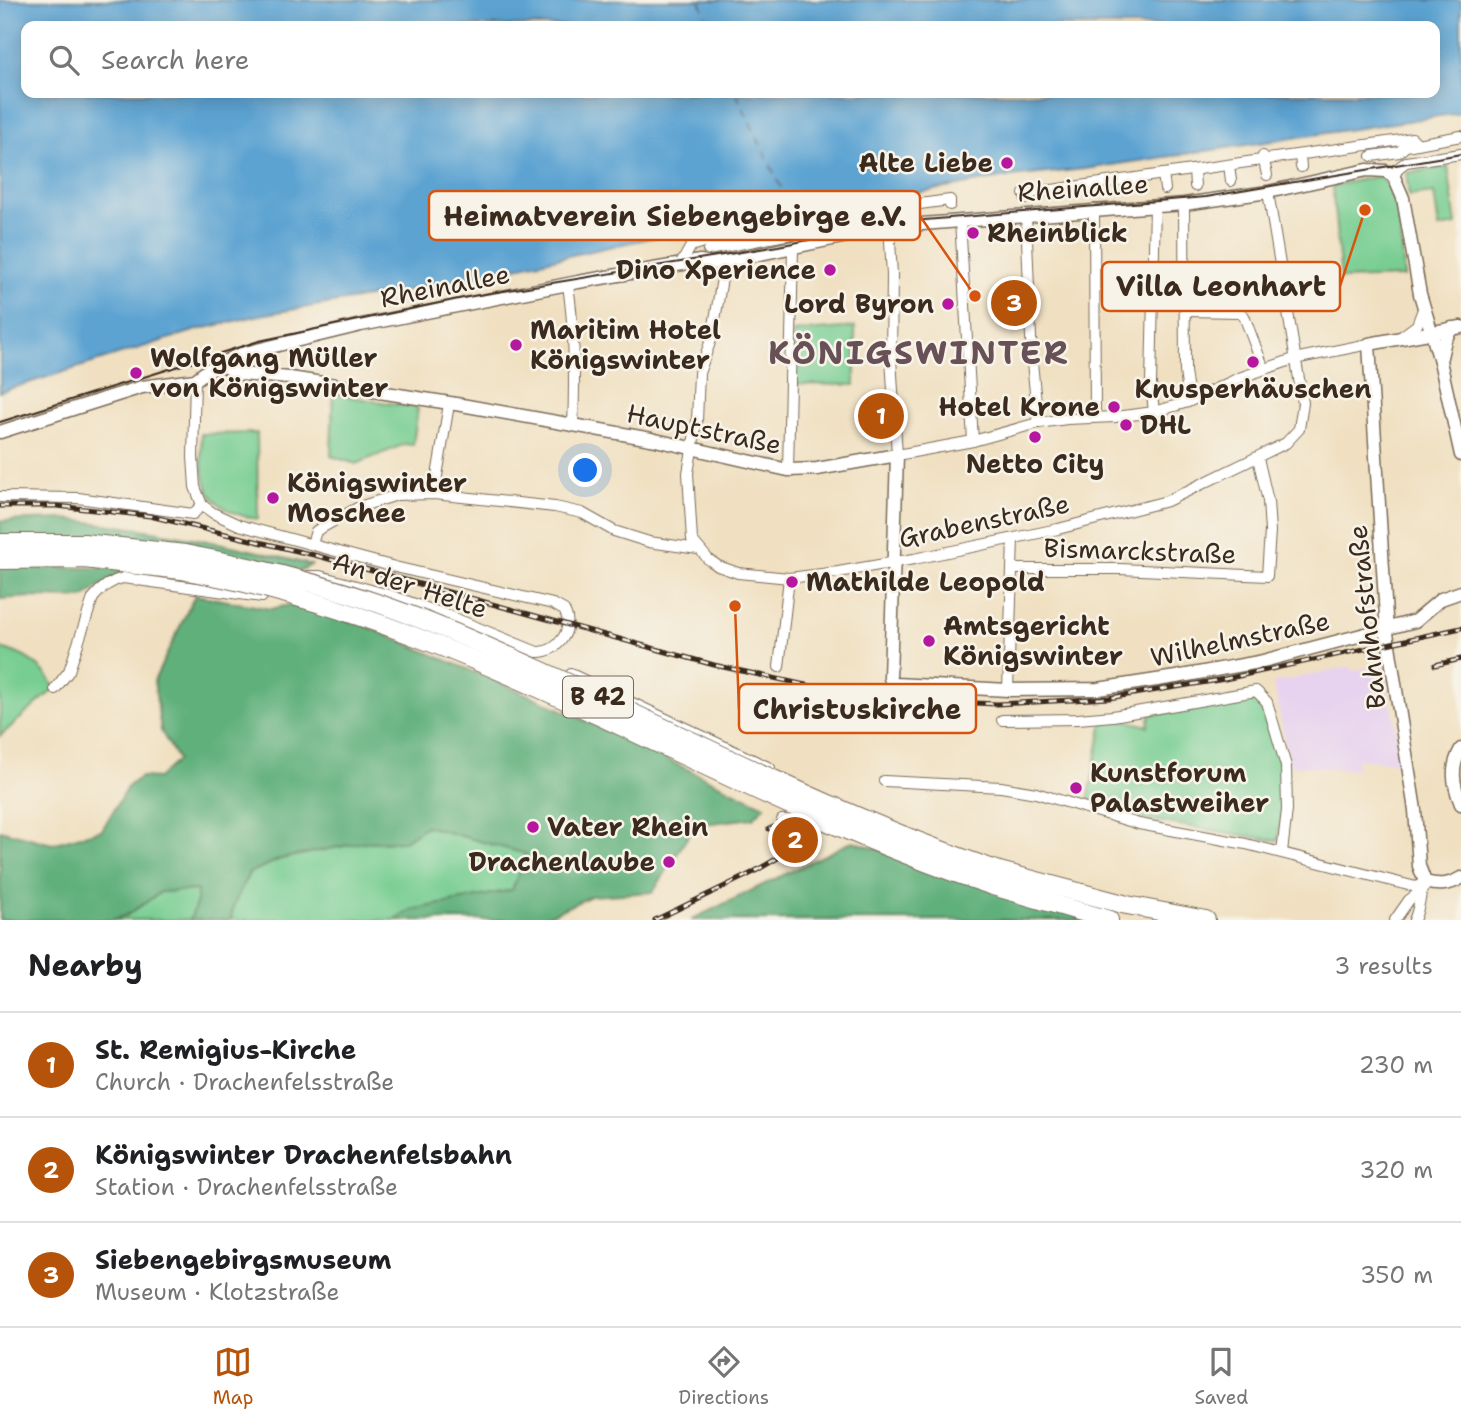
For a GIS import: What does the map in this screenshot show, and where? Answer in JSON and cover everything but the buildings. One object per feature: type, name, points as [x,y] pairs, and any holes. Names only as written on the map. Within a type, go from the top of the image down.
[{"type":"highway","name":"B 42","points":[[0,543],[84,543],[183,562],[290,576],[382,604],[519,660],[734,762],[996,879],[1109,920]]},
{"type":"highway","name":"B 42","points":[[0,560],[183,562]]},
{"type":"highway","name":"B 42","points":[[996,879],[1206,920]]},
{"type":"street","points":[[1025,195],[1087,188],[1264,158],[1418,144],[1461,136]]},
{"type":"street","points":[[1372,156],[1399,152],[1402,144]]},
{"type":"street","points":[[1461,154],[1406,162],[1398,168],[1394,177],[1403,198],[1423,309],[1440,361],[1461,455]]},
{"type":"street","points":[[1300,155],[1301,167]]},
{"type":"street","points":[[1264,158],[1267,175]]},
{"type":"street","points":[[1229,165],[1231,181]]},
{"type":"street","points":[[1194,170],[1195,186]]},
{"type":"street","name":"Rheinallee","points":[[707,245],[768,235],[894,221],[960,220],[1184,204],[1268,192],[1367,170],[1386,171],[1394,177]]},
{"type":"street","points":[[1163,174],[1165,189]]},
{"type":"street","name":"Grabenstraße","points":[[698,550],[718,566],[738,573],[789,578],[914,559],[1013,539],[1167,501],[1286,443],[1299,429],[1303,419],[1303,403],[1268,192]]},
{"type":"street","points":[[895,561],[897,455],[891,358],[890,241],[894,221],[913,212],[912,205],[950,200],[950,205]]},
{"type":"street","points":[[1184,204],[1185,372],[1189,401]]},
{"type":"street","points":[[1154,412],[1151,335],[1155,205]]},
{"type":"street","points":[[1094,209],[1095,417]]},
{"type":"street","points":[[1026,215],[1032,362],[1038,423]]},
{"type":"street","points":[[960,220],[973,441]]},
{"type":"street","name":"Rheinallee","points":[[222,365],[241,354],[361,325],[681,264],[700,261],[713,263],[793,248],[894,221]]},
{"type":"street","points":[[700,261],[699,251],[707,245]]},
{"type":"street","points":[[681,264],[691,246],[707,245]]},
{"type":"street","points":[[788,470],[793,248]]},
{"type":"street","points":[[698,550],[692,540],[688,473],[697,421],[699,373],[712,337],[725,261]]},
{"type":"street","points":[[568,285],[576,363],[572,426]]},
{"type":"street","points":[[1399,338],[1415,327],[1423,309]]},
{"type":"street","points":[[1185,311],[1239,312],[1244,316],[1264,369]]},
{"type":"street","points":[[1440,361],[1445,340],[1457,327]]},
{"type":"street","name":"Hauptstraße","points":[[222,365],[240,374],[289,378],[449,404],[692,447],[788,470],[817,469],[973,441],[1038,423],[1154,412],[1189,401],[1294,359],[1457,327]]},
{"type":"street","name":"Bahnhofstraße","points":[[1369,344],[1387,631],[1415,810],[1423,887]]},
{"type":"street","points":[[0,432],[142,387],[195,380],[208,370],[222,365]]},
{"type":"street","points":[[195,380],[195,487],[202,505],[239,525],[312,544],[316,531],[359,507],[397,495],[435,494],[557,507],[582,513],[614,531],[649,542],[698,550]]},
{"type":"street","points":[[435,494],[449,404]]},
{"type":"street","name":"Bismarckstraße","points":[[1013,569],[1120,569],[1266,576],[1270,531],[1268,501],[1258,458]]},
{"type":"street","points":[[0,497],[78,498],[192,514],[202,505]]},
{"type":"street","points":[[1008,690],[1013,539]]},
{"type":"street","name":"An der Helte","points":[[55,689],[69,671],[93,598],[106,586],[124,578],[269,598],[306,576],[320,576],[389,595],[449,616],[537,652],[554,648],[564,635],[567,614],[561,607],[553,604],[449,581],[312,544]]},
{"type":"street","name":"Wilhelmstraße","points":[[895,561],[892,682],[994,690],[1098,689],[1259,662],[1387,631],[1420,619],[1441,599],[1461,592]]},
{"type":"street","points":[[779,667],[789,578]]},
{"type":"street","points":[[571,674],[776,771],[794,819],[782,820]]},
{"type":"street","points":[[1002,720],[1105,716],[1256,691],[1267,702],[1286,766],[1287,810],[1282,852]]},
{"type":"street","points":[[1461,749],[1453,772],[1461,803]]},
{"type":"street","points":[[884,781],[1001,787],[1036,793],[1139,824],[1282,852],[1416,887],[1450,884],[1461,878]]},
{"type":"street","points":[[1395,920],[1409,900],[1423,887]]},
{"type":"street","points":[[1414,920],[1423,887]]},
{"type":"shaded area","points":[[1383,664],[1403,763],[1357,759],[1356,770],[1290,765],[1273,683],[1351,666],[1352,671]]},
{"type":"green space","points":[[1448,167],[1456,225],[1439,228],[1434,193],[1409,196],[1406,173]]},
{"type":"green space","points":[[1378,176],[1392,194],[1396,208],[1404,277],[1341,279],[1332,186]]},
{"type":"green space","points":[[855,327],[855,385],[793,384],[793,332]]},
{"type":"green space","points":[[333,394],[418,408],[413,445],[405,444],[356,464],[331,456]]},
{"type":"green space","points":[[257,433],[258,519],[226,509],[209,491],[202,466],[201,434]]},
{"type":"green space","points":[[63,519],[188,537],[311,565],[298,572],[0,537],[0,521]]},
{"type":"green space","points":[[0,567],[110,568],[215,585],[110,579],[83,598],[0,599]]},
{"type":"green space","points":[[195,595],[271,609],[289,605],[363,625],[545,702],[765,806],[753,818],[695,825],[653,892],[591,896],[539,920],[395,920],[411,910],[512,890],[526,854],[426,826],[404,841],[363,842],[280,859],[249,873],[233,906],[231,920],[190,920],[197,901],[197,890],[161,892],[127,915],[112,920],[0,920],[0,830],[52,844],[102,830],[128,786],[141,777],[158,778],[178,760],[161,731],[154,681]]},
{"type":"green space","points":[[0,648],[33,662],[46,674],[55,688],[0,736]]},
{"type":"green space","points":[[1250,695],[1258,699],[1262,707],[1281,767],[1282,808],[1278,841],[1137,818],[1088,802],[1103,721],[1124,720],[1148,726],[1150,715]]},
{"type":"green space","points":[[426,826],[526,854],[512,890],[412,910],[395,920],[231,920],[233,906],[249,873],[280,859],[363,842],[404,841]]},
{"type":"green space","points":[[853,841],[1091,920],[691,920]]},
{"type":"green space","points":[[197,890],[197,901],[190,920],[112,920],[127,915],[161,892]]},
{"type":"water","points":[[0,0],[1461,0],[1461,113],[1085,169],[1001,178],[889,198],[798,209],[686,235],[683,231],[410,290],[260,315],[197,330],[0,392]]},
{"type":"ferry route","points":[[700,0],[707,21]]},
{"type":"ferry route","points":[[738,98],[784,194]]},
{"type":"tram line","points":[[0,422],[259,341],[473,296],[778,246],[900,222],[1206,197],[1461,154]]},
{"type":"railway","points":[[0,506],[57,506],[150,516],[318,556],[714,665],[824,689],[931,701],[997,704],[1109,698],[1225,679],[1461,628]]},
{"type":"railway","points":[[1435,665],[1461,659]]},
{"type":"railway","points":[[769,829],[774,827]]},
{"type":"railway","points":[[655,920],[783,855]]},
{"type":"place","name":"Alte Liebe","points":[[1007,163]]},
{"type":"place","name":"Villa Leonhart","points":[[1365,210]]},
{"type":"place","name":"Rheinblick","points":[[973,233]]},
{"type":"place","name":"Dino Xperience","points":[[830,270]]},
{"type":"place","name":"Heimatverein Siebengebirge e.V.","points":[[975,296]]},
{"type":"place","name":"Siebengebirgsmuseum","points":[[1014,303]]},
{"type":"place","name":"Lord Byron","points":[[948,304]]},
{"type":"place","name":"Maritim Hotel Königswinter","points":[[516,345]]},
{"type":"place","name":"Knusperhäuschen","points":[[1253,362]]},
{"type":"place","name":"Wolfgang Müller von Königswinter","points":[[136,373]]},
{"type":"place","name":"Hotel Krone","points":[[1114,407]]},
{"type":"place","name":"St. Remigius-Kirche","points":[[881,416]]},
{"type":"place","name":"DHL","points":[[1126,425]]},
{"type":"place","name":"Netto City","points":[[1035,437]]},
{"type":"place","name":"Königswinter Moschee","points":[[273,498]]},
{"type":"place","name":"Mathilde Leopold","points":[[792,582]]},
{"type":"place","name":"Christuskirche","points":[[735,606]]},
{"type":"place","name":"Amtsgericht Königswinter","points":[[929,641]]},
{"type":"place","name":"Kunstforum Palastweiher","points":[[1076,788]]},
{"type":"place","name":"Vater Rhein","points":[[533,827]]},
{"type":"place","name":"Königswinter Drachenfelsbahn","points":[[795,840]]},
{"type":"place","name":"Drachenlaube","points":[[669,862]]},
{"type":"district","name":"KÖNIGSWINTER","points":[[919,352]]}]
